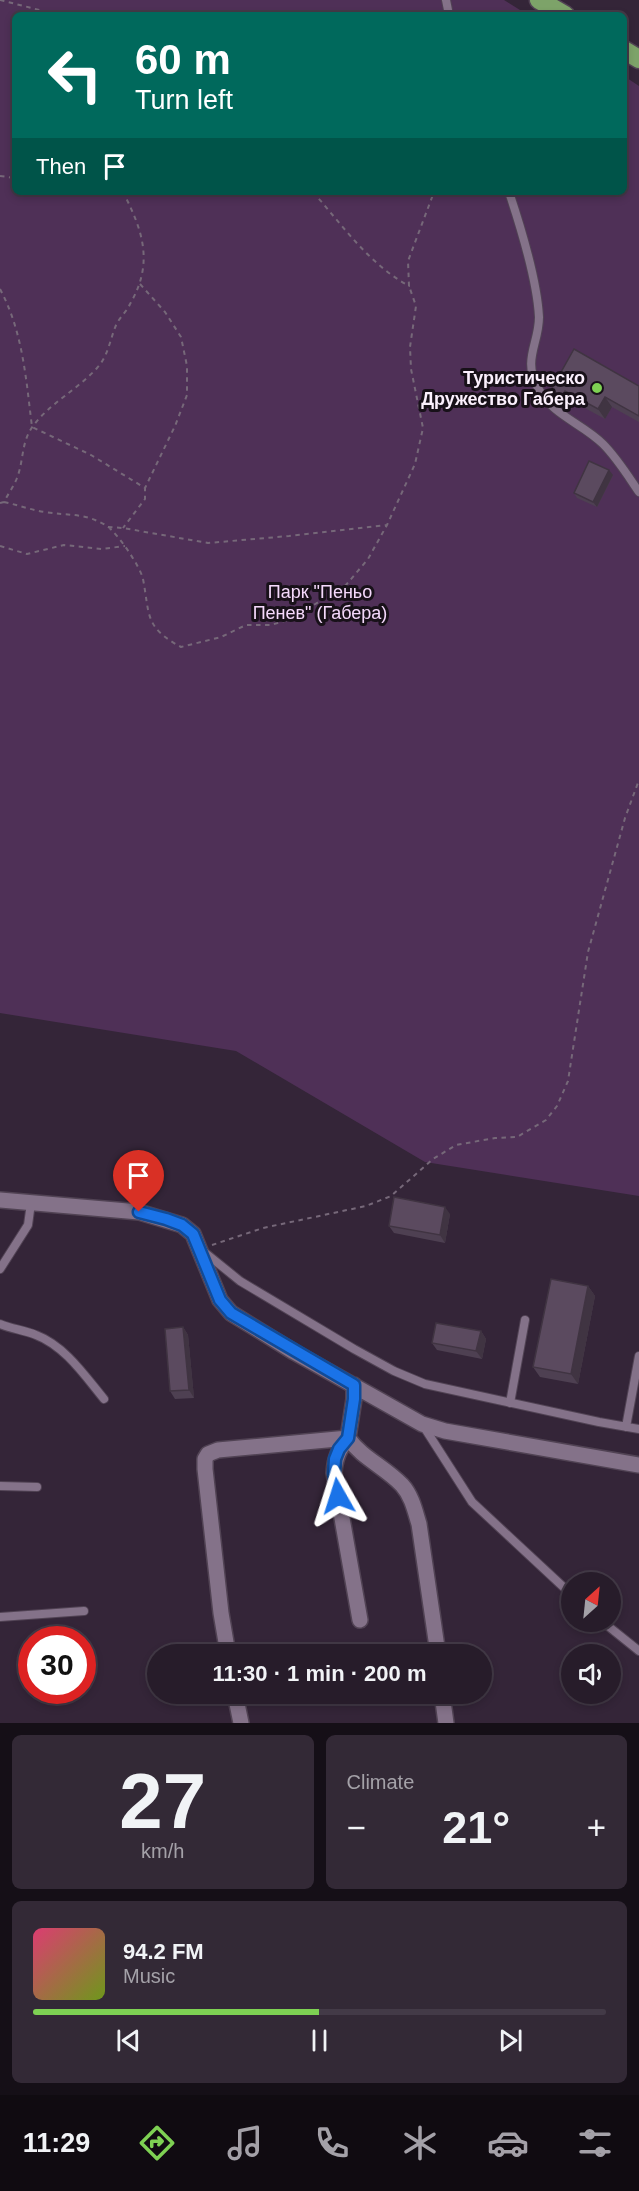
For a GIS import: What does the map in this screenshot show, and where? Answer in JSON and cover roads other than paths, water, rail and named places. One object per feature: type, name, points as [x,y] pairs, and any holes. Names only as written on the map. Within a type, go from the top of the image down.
[{"type":"main road","points":[[539,0],[560,12]]},
{"type":"street","points":[[0,1200],[139,1212],[182,1225],[193,1234],[220,1300],[231,1313],[422,1424],[445,1431],[639,1464]]},
{"type":"street","points":[[354,1385],[348,1438],[339,1449],[335,1459],[334,1473],[360,1620]]},
{"type":"street","points":[[226,1644],[207,1493],[205,1459],[208,1454],[218,1450],[348,1438]]},
{"type":"street","points":[[348,1438],[365,1456],[403,1487],[414,1505],[419,1524],[437,1644]]},
{"type":"street","points":[[238,1704],[241,1723]]},
{"type":"street","points":[[443,1704],[446,1723]]},
{"type":"lane","points":[[510,195],[521,228],[538,316],[537,335],[531,353],[532,371],[537,388],[550,406],[603,444],[639,492]]},
{"type":"lane","points":[[0,1269],[28,1225],[31,1203]]},
{"type":"lane","points":[[200,1248],[240,1281],[394,1371],[425,1384],[639,1429]]},
{"type":"lane","points":[[510,1403],[525,1320]]},
{"type":"lane","points":[[0,1324],[38,1336],[55,1346],[67,1356],[104,1399]]},
{"type":"lane","points":[[627,1427],[639,1356]]},
{"type":"lane","points":[[422,1424],[472,1502],[561,1585]]},
{"type":"lane","points":[[0,1486],[37,1487]]},
{"type":"lane","points":[[0,1617],[84,1611]]},
{"type":"lane","points":[[615,1632],[639,1651]]},
{"type":"place","name":"Туристическо Дружество Габера","points":[[597,388]]},
{"type":"park label","name":"Парк \"Пеньо Пенев\" (Габера)","points":[[320,602]]}]
